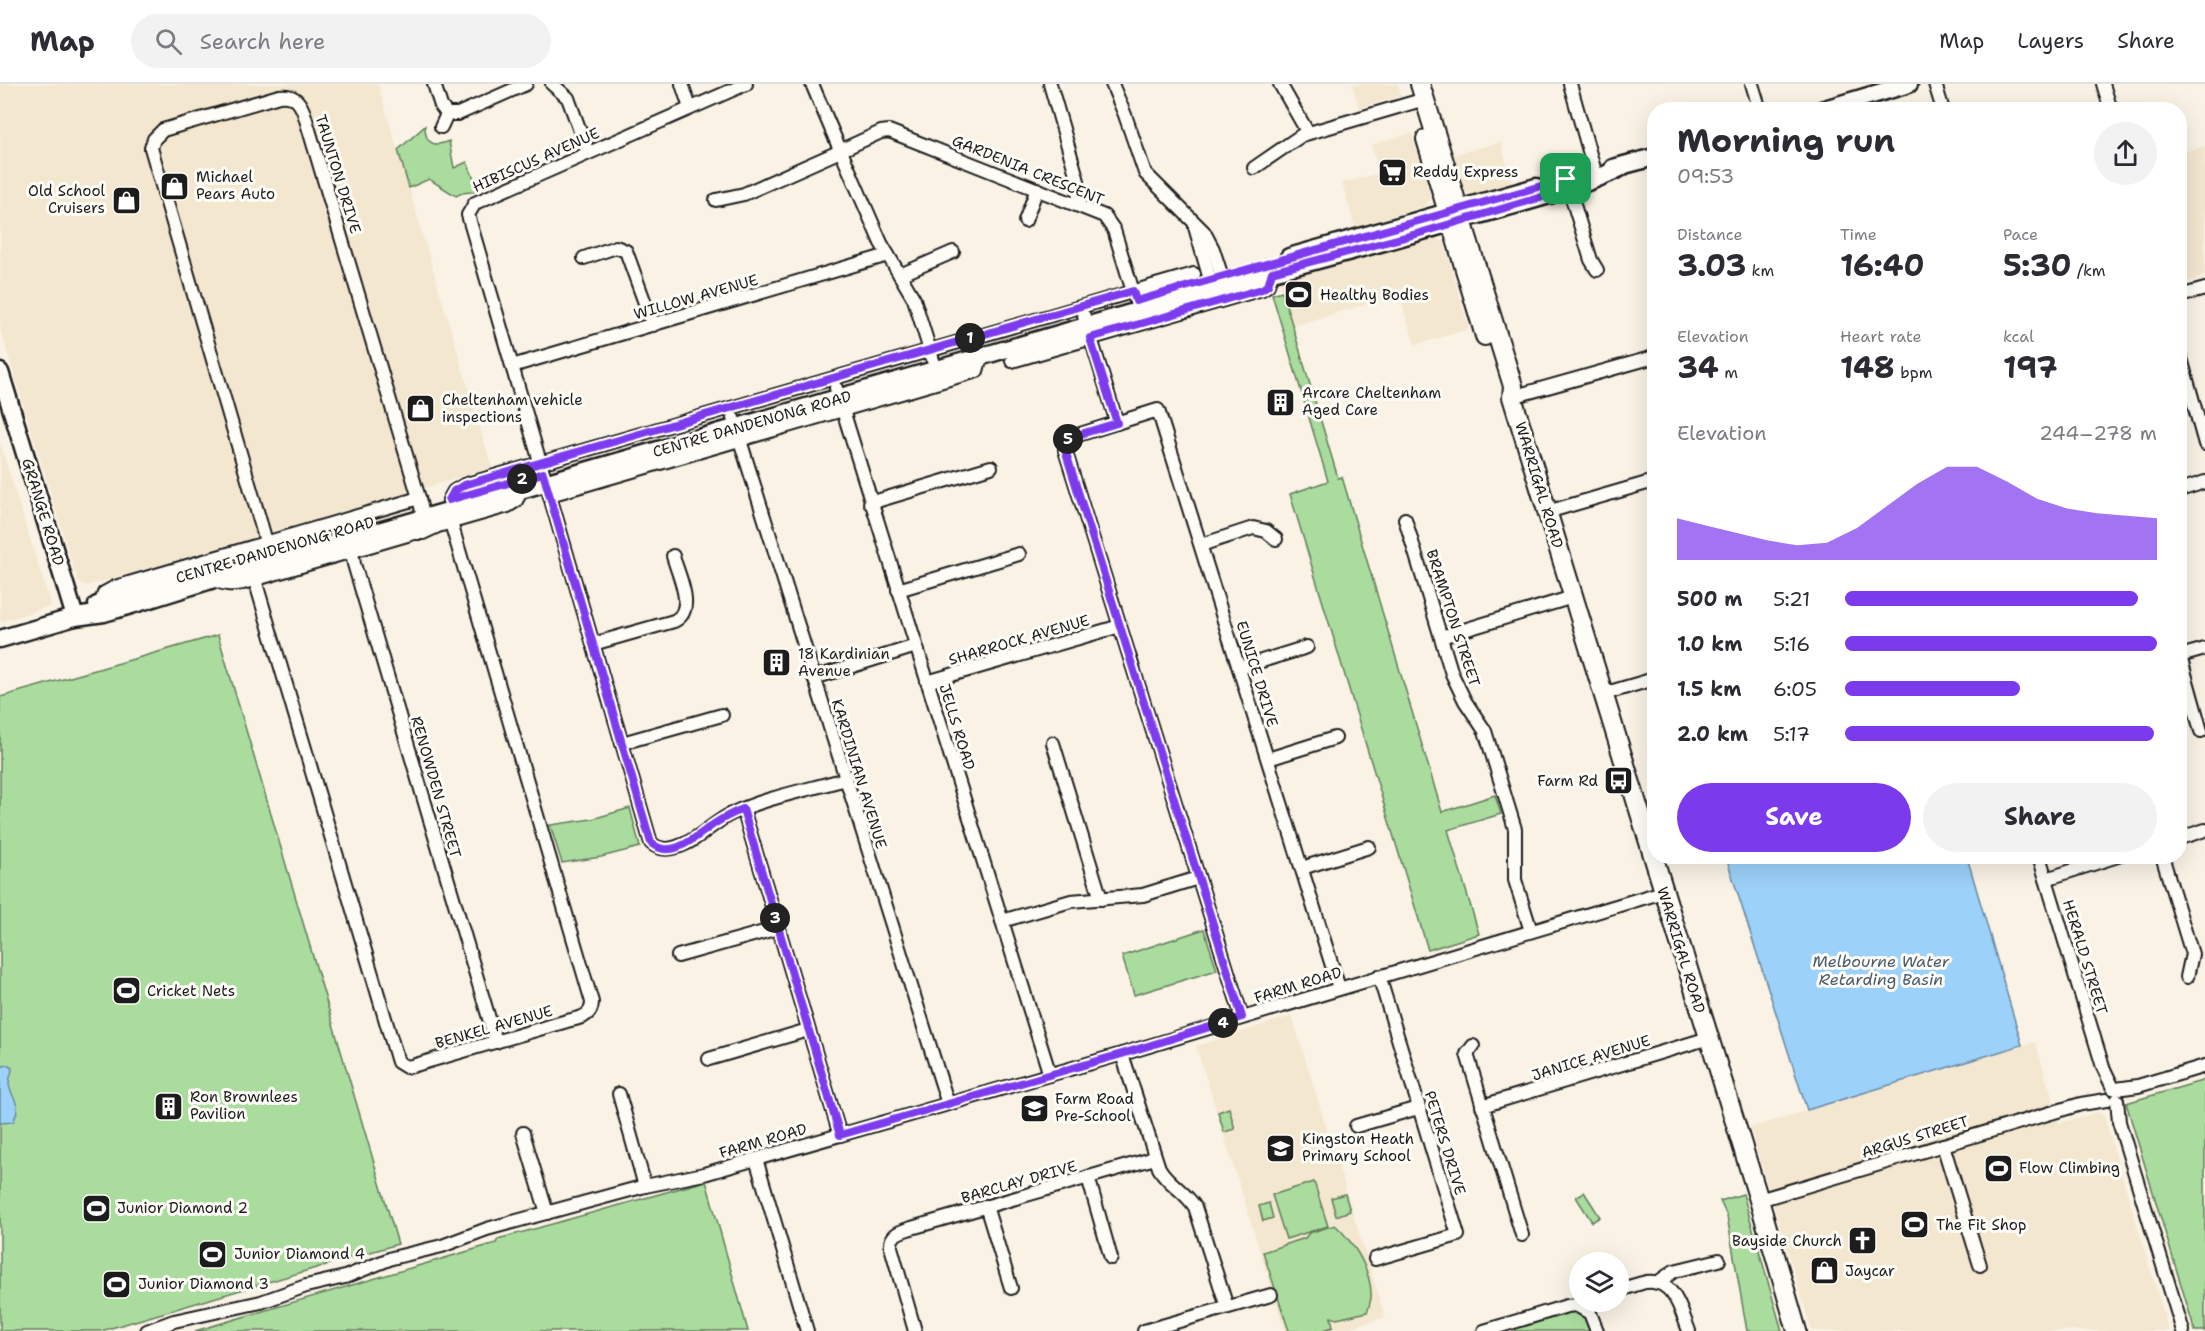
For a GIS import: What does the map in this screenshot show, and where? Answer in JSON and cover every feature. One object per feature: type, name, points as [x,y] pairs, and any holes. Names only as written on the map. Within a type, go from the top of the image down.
[{"type":"highway","name":"WARRIGAL ROAD","points":[[1419,92],[1499,378],[1503,389],[1512,397],[1647,839]]},
{"type":"highway","name":"WARRIGAL ROAD","points":[[1655,864],[1759,1200],[1797,1331]]},
{"type":"main road","points":[[1841,102],[1874,89],[1909,84]]},
{"type":"main road","name":"CENTRE DANDENONG ROAD","points":[[933,360],[1014,356],[1087,327],[1136,301],[1455,216],[1647,159]]},
{"type":"main road","name":"CENTRE DANDENONG ROAD","points":[[1212,281],[1272,272],[1455,216]]},
{"type":"main road","name":"CENTRE DANDENONG ROAD","points":[[0,639],[75,616],[101,603],[421,508],[736,429],[839,399],[933,360],[1087,327]]},
{"type":"main road","name":"GRANGE ROAD","points":[[0,372],[75,616]]},
{"type":"main road","name":"CENTRE DANDENONG ROAD","points":[[75,616],[104,613],[213,579],[269,552],[351,546],[421,508],[522,490],[545,478]]},
{"type":"street","points":[[434,84],[441,106],[447,114]]},
{"type":"street","points":[[447,114],[458,114],[526,84]]},
{"type":"street","points":[[552,84],[568,98],[588,153]]},
{"type":"street","points":[[682,84],[690,108]]},
{"type":"street","name":"HIBISCUS AVENUE","points":[[743,809],[678,847],[665,850],[651,843],[468,213],[475,203],[746,84]]},
{"type":"street","points":[[812,84],[888,255],[915,302],[933,360]]},
{"type":"street","points":[[1050,84],[1078,187],[1073,203]]},
{"type":"street","points":[[1112,84],[1145,173],[1192,220],[1212,281]]},
{"type":"street","points":[[1280,84],[1308,133]]},
{"type":"street","points":[[1570,84],[1596,175]]},
{"type":"street","points":[[1752,84],[1758,102]]},
{"type":"street","points":[[1935,84],[1941,102]]},
{"type":"street","points":[[2103,84],[2109,102]]},
{"type":"street","points":[[1254,168],[1297,138],[1419,92]]},
{"type":"street","name":"TAUNTON DRIVE","points":[[269,552],[151,152],[154,139],[164,130],[258,102],[289,95],[298,102],[304,113],[421,508]]},
{"type":"street","points":[[441,127],[447,114]]},
{"type":"street","name":"GARDENIA CRESCENT","points":[[716,200],[744,194],[880,132],[889,131],[1095,212],[1111,223],[1136,301]]},
{"type":"street","points":[[1567,184],[1591,260],[1597,270]]},
{"type":"street","points":[[1024,221],[1037,189]]},
{"type":"street","points":[[584,258],[616,247],[626,251],[653,325]]},
{"type":"street","points":[[900,275],[953,252]]},
{"type":"street","name":"WILLOW AVENUE","points":[[512,366],[888,255]]},
{"type":"street","name":"CENTRE DANDENONG ROAD","points":[[1087,327],[1262,289],[1268,285],[1272,272]]},
{"type":"street","name":"CENTRE DANDENONG ROAD","points":[[545,478],[933,360],[1212,281]]},
{"type":"street","points":[[2187,295],[2205,289]]},
{"type":"street","points":[[1087,327],[1117,423],[1071,437],[1065,447],[1242,1017]]},
{"type":"street","name":"CENTRE DANDENONG ROAD","points":[[839,399],[977,371],[981,357]]},
{"type":"street","points":[[1512,397],[1647,359]]},
{"type":"street","points":[[2187,380],[2205,444]]},
{"type":"street","name":"JELLS ROAD","points":[[839,399],[1050,1075]]},
{"type":"street","name":"EUNICE DRIVE","points":[[1117,423],[1158,410],[1338,988]]},
{"type":"street","name":"KARDINIAN AVENUE","points":[[736,429],[948,1104]]},
{"type":"street","points":[[870,502],[991,467]]},
{"type":"street","points":[[2187,488],[2205,482]]},
{"type":"street","points":[[1547,512],[1647,483]]},
{"type":"street","name":"CENTRE DANDENONG ROAD","points":[[213,579],[219,583],[232,585],[255,580],[351,546],[423,533],[508,507],[516,501],[522,490]]},
{"type":"street","points":[[414,533],[420,528],[421,508]]},
{"type":"street","name":"BRAMPTON STREET","points":[[1405,519],[1452,674],[1464,701],[1485,730],[1515,828],[1515,880],[1531,931]]},
{"type":"street","name":"BENKEL AVENUE","points":[[255,580],[396,1059],[402,1065],[412,1066],[496,1042],[585,1016],[592,1010],[592,1002],[451,523]]},
{"type":"street","points":[[1201,545],[1253,528],[1266,531],[1276,539]]},
{"type":"street","name":"RENOWDEN STREET","points":[[351,546],[496,1042]]},
{"type":"street","points":[[898,590],[1019,554]]},
{"type":"street","points":[[593,644],[674,621],[682,616],[686,609],[685,599],[672,556]]},
{"type":"street","points":[[1441,637],[1573,597]]},
{"type":"street","name":"SHARROCK AVENUE","points":[[927,682],[1120,626]]},
{"type":"street","points":[[814,678],[916,646]]},
{"type":"street","points":[[1239,668],[1307,647]]},
{"type":"street","points":[[2187,654],[2205,649]]},
{"type":"street","points":[[1603,694],[1647,681]]},
{"type":"street","points":[[2187,681],[2201,731]]},
{"type":"street","points":[[622,743],[722,715]]},
{"type":"street","points":[[1268,759],[1335,738]]},
{"type":"street","points":[[1053,743],[1101,899]]},
{"type":"street","points":[[840,1135],[743,809],[845,779]]},
{"type":"street","points":[[2187,836],[2205,830]]},
{"type":"street","points":[[1302,868],[1369,847]]},
{"type":"street","name":"HERALD STREET","points":[[2041,864],[2182,1331]]},
{"type":"street","points":[[2046,879],[2093,864]]},
{"type":"street","points":[[2164,864],[2192,954],[2187,977]]},
{"type":"street","points":[[1002,921],[1065,902],[1143,895],[1198,878]]},
{"type":"street","name":"FARM ROAD","points":[[147,1331],[174,1321],[261,1302],[306,1286],[345,1277],[392,1258],[442,1246],[487,1229],[645,1186],[704,1174],[1050,1075],[1663,892]]},
{"type":"street","points":[[678,956],[778,928]]},
{"type":"street","name":"PETERS DRIVE","points":[[1375,1259],[1458,1235],[1379,976]]},
{"type":"street","points":[[709,1059],[808,1030]]},
{"type":"street","name":"JANICE AVENUE","points":[[1482,1106],[1709,1038]]},
{"type":"street","points":[[1473,1046],[1467,1054],[1522,1235]]},
{"type":"street","points":[[1122,1054],[1155,1158],[1165,1178],[1195,1207],[1227,1308]]},
{"type":"street","name":"ARGUS STREET","points":[[1759,1200],[2205,1066]]},
{"type":"street","points":[[619,1094],[645,1186]]},
{"type":"street","points":[[1356,1126],[1419,1108]]},
{"type":"street","points":[[523,1133],[547,1213]]},
{"type":"street","points":[[1943,1145],[1980,1265]]},
{"type":"street","name":"BARCLAY DRIVE","points":[[915,1331],[887,1235],[1155,1158]]},
{"type":"street","points":[[756,1159],[807,1331]]},
{"type":"street","points":[[1088,1177],[1111,1258]]},
{"type":"street","points":[[986,1206],[1011,1288]]},
{"type":"street","points":[[1629,1287],[1657,1282],[1674,1271],[1719,1260]]},
{"type":"street","points":[[1657,1282],[1673,1293],[1689,1331]]},
{"type":"street","points":[[1144,1331],[1271,1295]]},
{"type":"street","points":[[1484,1331],[1569,1306]]},
{"type":"street","points":[[1590,1312],[1597,1331]]},
{"type":"shaded area","points":[[0,84],[378,84],[492,468],[86,586],[78,582],[0,329]]},
{"type":"shaded area","points":[[1352,84],[1398,84],[1401,96],[1359,108]]},
{"type":"shaded area","points":[[1412,133],[1431,197],[1426,206],[1355,227],[1342,183],[1380,173],[1371,145]]},
{"type":"shaded area","points":[[1501,142],[1512,185],[1476,195],[1464,192],[1452,155]]},
{"type":"shaded area","points":[[2205,146],[2205,276],[2187,282],[2187,151]]},
{"type":"shaded area","points":[[1435,237],[1444,242],[1469,329],[1415,345],[1399,294],[1293,326],[1279,280]]},
{"type":"shaded area","points":[[0,443],[51,606],[0,622]]},
{"type":"shaded area","name":"Kingston Heath Primary School","points":[[1292,1016],[1385,1317],[1339,1331],[1285,1331],[1196,1046]]},
{"type":"shaded area","points":[[2035,1042],[2060,1123],[2098,1112],[2104,1116],[2169,1331],[1812,1331],[1750,1128]]},
{"type":"green space","points":[[425,126],[427,137],[432,143],[439,144],[449,141],[454,168],[467,162],[479,191],[456,196],[429,179],[409,188],[398,150]]},
{"type":"green space","points":[[1282,291],[1338,478],[1342,477],[1442,812],[1495,795],[1501,814],[1448,830],[1479,934],[1428,950],[1290,494],[1328,481],[1272,294]]},
{"type":"green space","points":[[218,635],[398,1244],[101,1331],[0,1331],[0,697]]},
{"type":"green space","points":[[630,808],[640,847],[601,857],[562,863],[550,825],[592,819]]},
{"type":"green space","points":[[1204,929],[1217,970],[1134,995],[1122,956]]},
{"type":"green space","points":[[2205,1080],[2205,1331],[2195,1331],[2126,1103]]},
{"type":"green space","points":[[1229,1108],[1235,1129],[1224,1132],[1218,1112]]},
{"type":"green space","points":[[706,1181],[748,1331],[195,1331],[496,1243],[498,1239]]},
{"type":"green space","points":[[1314,1182],[1328,1226],[1286,1239],[1272,1195]]},
{"type":"green space","points":[[1584,1192],[1600,1217],[1592,1222],[1576,1197]]},
{"type":"green space","points":[[1345,1194],[1350,1211],[1336,1216],[1331,1198]]},
{"type":"green space","points":[[1743,1194],[1782,1331],[1747,1331],[1727,1216],[1720,1201]]},
{"type":"green space","points":[[1269,1203],[1273,1218],[1263,1221],[1259,1206]]},
{"type":"green space","points":[[1335,1225],[1354,1247],[1364,1265],[1371,1295],[1367,1312],[1337,1319],[1331,1317],[1333,1327],[1321,1331],[1289,1331],[1263,1252]]},
{"type":"green space","points":[[1569,1311],[1584,1312],[1593,1331],[1516,1331],[1515,1328]]},
{"type":"water","name":"Melbourne Water Retarding Basin","points":[[1728,864],[1969,864],[2022,1045],[1807,1110]]},
{"type":"water","points":[[7,1065],[12,1068],[9,1083],[17,1109],[13,1122],[0,1123],[0,1067]]},
{"type":"place","name":"Reddy Express","points":[[1392,172]]},
{"type":"place","name":"Michael Pears Auto","points":[[175,186]]},
{"type":"place","name":"Old School Cruisers","points":[[126,200]]},
{"type":"place","name":"Healthy Bodies","points":[[1299,295]]},
{"type":"place","name":"Arcare Cheltenham Aged Care","points":[[1281,402]]},
{"type":"place","name":"Cheltenham vehicle inspections","points":[[421,409]]},
{"type":"place","name":"18 Kardinian Avenue","points":[[777,663]]},
{"type":"place","name":"Farm Rd","points":[[1619,781]]},
{"type":"place","name":"Cricket Nets","points":[[126,991]]},
{"type":"place","name":"Ron Brownlees Pavilion","points":[[169,1106]]},
{"type":"place","name":"Farm Road Pre-School","points":[[1034,1108]]},
{"type":"place","name":"Kingston Heath Primary School","points":[[1281,1148]]},
{"type":"place","name":"Flow Climbing","points":[[1998,1168]]},
{"type":"place","name":"Junior Diamond 2","points":[[96,1208]]},
{"type":"place","name":"The Fit Shop","points":[[1915,1225]]},
{"type":"place","name":"Bayside Church","points":[[1863,1241]]},
{"type":"place","name":"Junior Diamond 4","points":[[213,1254]]},
{"type":"place","name":"Jaycar","points":[[1824,1271]]},
{"type":"place","name":"Junior Diamond 3","points":[[117,1284]]},
{"type":"route","points":[[1566,179],[1569,189],[1420,233],[1272,272],[1271,280],[1262,289],[1090,338],[1117,423],[1071,437],[1066,442],[1065,450],[1242,1017],[840,1135],[743,809],[712,825],[690,842],[678,847],[665,850],[651,843],[543,473],[449,500],[451,494],[464,485],[1133,291],[1136,301],[1566,179]]}]
